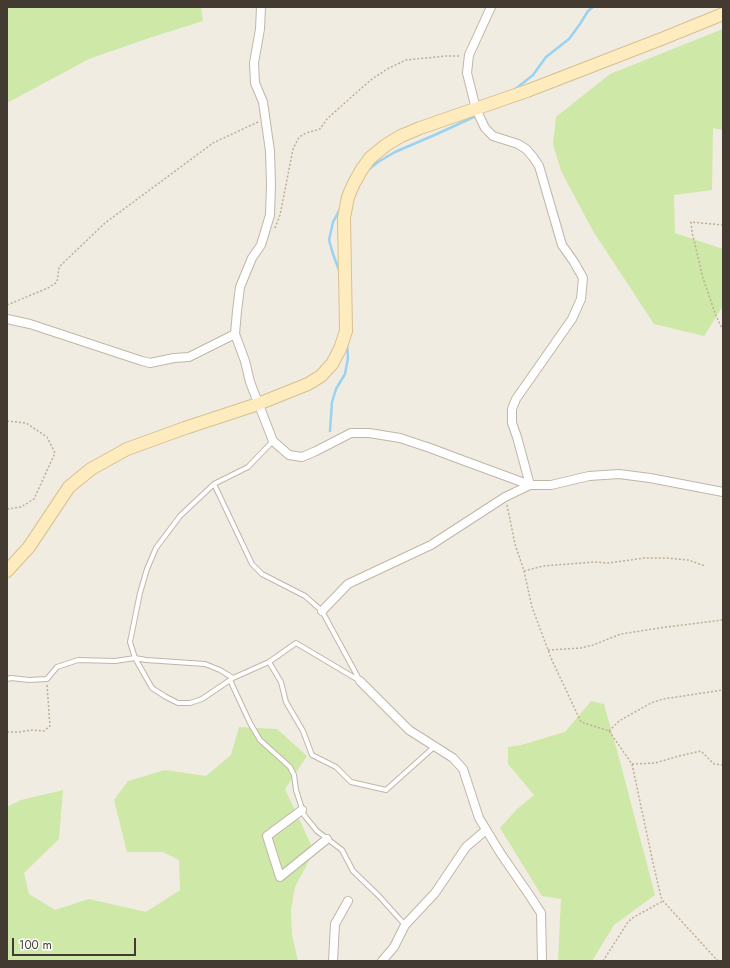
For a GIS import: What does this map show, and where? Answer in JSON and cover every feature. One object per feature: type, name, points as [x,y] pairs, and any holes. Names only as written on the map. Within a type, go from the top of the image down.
[{"type":"street","points":[[261,7],[260,29],[254,63],[254,76],[255,83],[263,102],[270,151],[270,215],[261,245],[252,258],[240,287],[235,334],[245,361],[250,382],[273,441],[289,455],[302,457],[352,433],[368,433],[400,438],[530,484],[551,485],[589,476],[619,474],[650,478],[723,492]]},
{"type":"street","points":[[491,7],[470,55],[467,73],[476,109],[485,128],[494,136],[518,144],[526,149],[539,166],[562,245],[583,278],[581,299],[572,319],[516,398],[512,409],[512,423],[530,484]]},
{"type":"street","points":[[7,571],[29,547],[69,487],[91,469],[127,449],[258,404],[308,384],[321,376],[332,364],[340,349],[346,331],[344,218],[348,197],[354,183],[370,158],[386,145],[401,136],[420,128],[527,91],[650,44],[723,14]]},
{"type":"street","points":[[7,318],[150,363],[174,358],[189,357],[235,334]]},
{"type":"street","points":[[322,612],[348,584],[431,545],[530,484]]},
{"type":"street","points":[[360,681],[409,730],[453,758],[463,769],[479,818],[541,913],[542,961]]},
{"type":"street","points":[[302,810],[267,836],[280,876],[327,839]]},
{"type":"street","points":[[382,961],[394,947],[405,925],[435,893],[466,847],[486,830]]},
{"type":"street","points":[[333,961],[335,924],[348,901]]},
{"type":"lane","points":[[273,441],[248,467],[214,484],[180,516],[156,548],[147,569],[134,620],[130,642],[135,658],[152,688],[166,697],[178,702],[190,703],[202,699],[232,679],[269,662],[296,643],[360,681]]},
{"type":"lane","points":[[214,484],[252,564],[262,574],[305,596],[322,612],[360,681]]},
{"type":"lane","points":[[7,679],[47,679],[57,667],[78,660],[115,661],[135,658],[205,664],[220,670],[232,679],[250,723],[260,740],[290,767],[294,776],[296,790],[304,814],[317,831],[342,850],[354,871],[405,925]]},
{"type":"lane","points":[[269,662],[281,682],[286,702],[303,731],[312,755],[336,767],[351,782],[386,790],[434,746]]},
{"type":"path","points":[[271,233],[276,227],[280,215],[293,149],[299,137],[306,133],[320,129],[327,119],[372,79],[389,68],[406,60],[470,55]]},
{"type":"path","points":[[7,305],[48,288],[56,282],[59,267],[105,223],[213,143],[266,118]]},
{"type":"path","points":[[723,225],[691,222],[703,278],[716,316],[723,330]]},
{"type":"path","points":[[7,421],[26,423],[47,438],[55,453],[34,499],[21,506],[7,509]]},
{"type":"path","points":[[505,498],[532,607],[547,650],[581,722],[609,731],[632,764],[653,863],[663,901],[721,960]]},
{"type":"path","points":[[524,571],[543,566],[595,562],[608,563],[645,558],[688,560],[705,566]]},
{"type":"path","points":[[547,650],[581,648],[621,634],[723,620]]},
{"type":"path","points":[[7,732],[32,730],[44,731],[50,726],[47,679]]},
{"type":"path","points":[[609,731],[620,721],[651,703],[663,699],[723,690]]},
{"type":"path","points":[[632,764],[655,763],[701,751],[714,764],[723,764]]},
{"type":"path","points":[[603,961],[628,922],[634,917],[663,901]]},
{"type":"green space","points":[[7,7],[201,7],[203,21],[89,59],[7,103]]},
{"type":"green space","points":[[723,29],[723,130],[713,128],[712,190],[674,195],[675,233],[723,249],[723,306],[704,336],[654,324],[593,231],[561,171],[553,144],[556,117],[610,74]]},
{"type":"green space","points":[[591,701],[604,704],[655,895],[614,925],[592,961],[558,961],[561,899],[542,896],[500,828],[516,810],[534,795],[508,764],[508,747],[521,745],[565,732]]},
{"type":"green space","points":[[239,727],[277,729],[307,756],[285,789],[314,851],[295,887],[291,910],[292,935],[298,961],[7,961],[7,807],[21,800],[63,790],[59,839],[24,873],[29,894],[55,910],[89,899],[146,912],[180,890],[179,860],[163,852],[127,852],[114,800],[128,781],[165,770],[206,776],[231,755]]},
{"type":"waterway","points":[[513,91],[533,75],[546,57],[569,39],[588,11],[593,7]]},
{"type":"waterway","points":[[368,170],[395,152],[478,115]]},
{"type":"waterway","points":[[340,209],[333,222],[329,240],[340,273]]},
{"type":"waterway","points":[[330,431],[332,402],[336,389],[345,374],[348,358],[347,345]]}]
